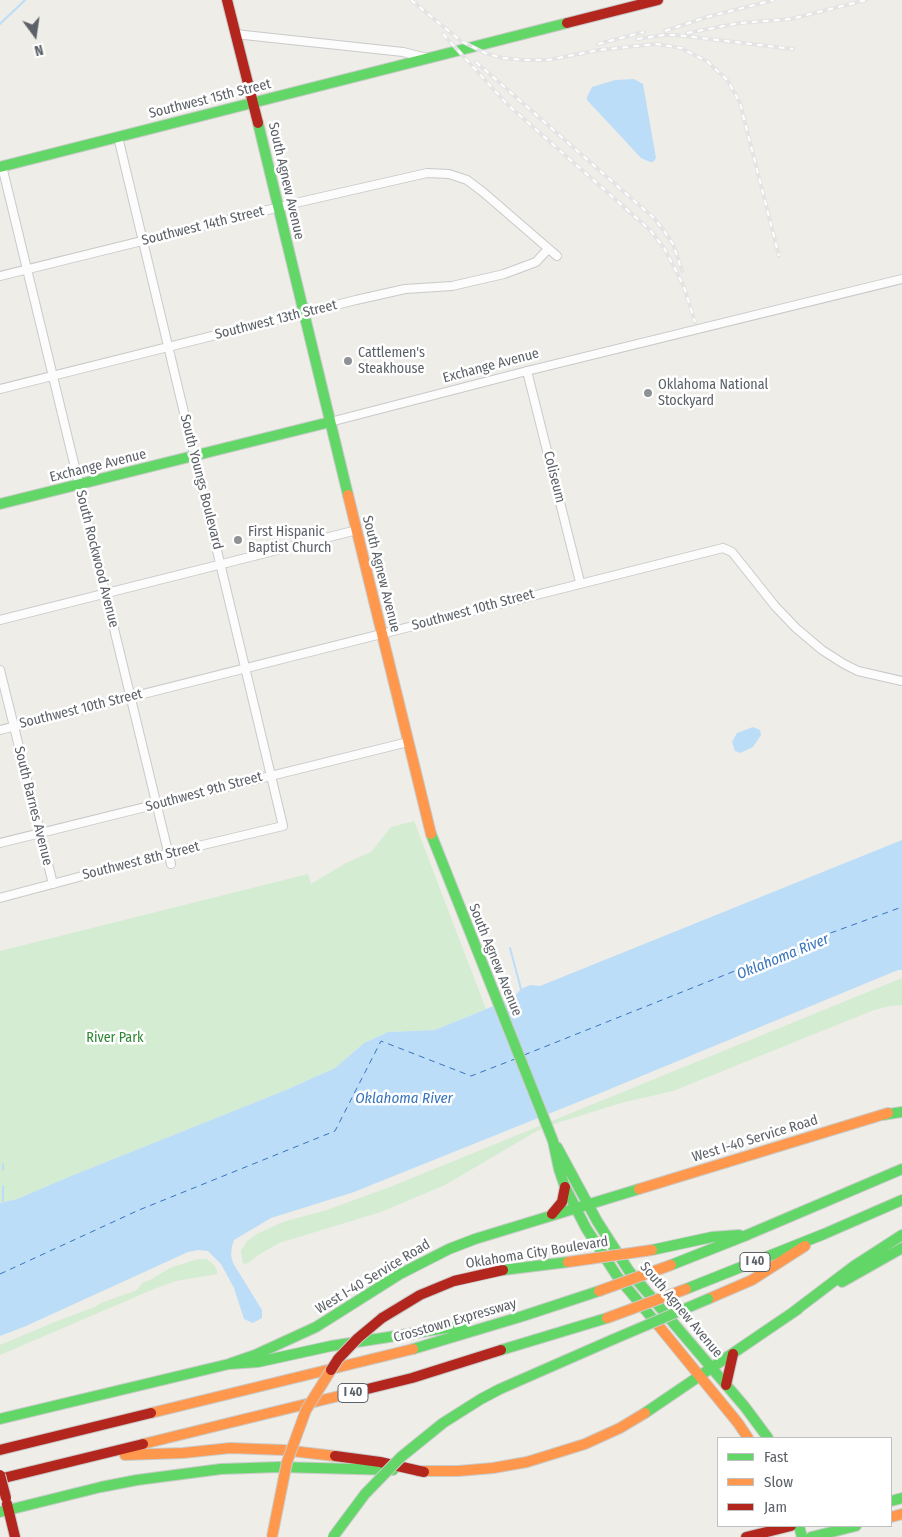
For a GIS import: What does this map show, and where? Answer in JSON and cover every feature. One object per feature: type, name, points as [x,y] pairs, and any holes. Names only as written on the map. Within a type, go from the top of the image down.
[{"type":"main road","name":"South Agnew Avenue","points":[[227,0],[434,844],[564,1167],[612,1247],[726,1385],[764,1437]]},
{"type":"main road","name":"Southwest 15th Street","points":[[1,166],[658,0]]},
{"type":"main road","name":"Exchange Avenue","points":[[0,504],[330,422]]},
{"type":"main road","name":"West I-40 Service Road","points":[[0,1419],[229,1364],[281,1344],[316,1327],[400,1274],[449,1249],[501,1230],[587,1203],[902,1110]]},
{"type":"main road","name":"South Agnew Avenue","points":[[564,1167],[566,1187],[575,1207],[586,1228],[617,1276],[701,1376],[747,1437]]},
{"type":"main road","name":"Crosstown Expressway","points":[[0,1450],[339,1368],[419,1347],[523,1316],[671,1265],[902,1169]]},
{"type":"main road","points":[[552,1214],[562,1202],[566,1187]]},
{"type":"main road","name":"I 40","points":[[0,1479],[412,1378],[607,1318],[686,1290],[902,1200]]},
{"type":"main road","points":[[333,1537],[365,1494],[401,1457],[443,1423],[481,1399],[500,1389],[752,1280],[824,1234]]},
{"type":"main road","name":"Oklahoma City Boulevard","points":[[272,1537],[288,1462],[306,1410],[338,1359],[358,1338],[382,1318],[420,1294],[454,1281],[494,1271],[652,1250],[712,1237],[747,1235]]},
{"type":"main road","points":[[4,1511],[138,1480],[221,1469],[279,1467],[424,1472],[493,1468],[526,1462],[562,1452],[585,1444],[656,1407],[792,1313],[854,1266],[902,1235]]},
{"type":"main road","points":[[792,1313],[902,1248]]},
{"type":"main road","points":[[229,1364],[258,1362],[331,1346],[523,1316]]},
{"type":"main road","points":[[726,1385],[732,1354]]},
{"type":"main road","points":[[96,1456],[257,1448],[380,1462],[424,1472]]},
{"type":"main road","points":[[0,1475],[6,1498],[4,1511],[15,1537]]},
{"type":"main road","points":[[811,1537],[852,1527]]},
{"type":"main road","points":[[746,1537],[785,1529]]},
{"type":"street","name":"Southwest 15th Street","points":[[235,34],[403,52],[427,58]]},
{"type":"street","name":"South Youngs Boulevard","points":[[118,137],[283,826]]},
{"type":"street","name":"South Rockwood Avenue","points":[[1,166],[171,864]]},
{"type":"street","name":"Southwest 14th Street","points":[[0,276],[142,240],[427,173],[458,176],[475,186],[557,256]]},
{"type":"street","name":"Southwest 13th Street","points":[[0,389],[399,290],[452,286],[504,274],[536,262],[548,249]]},
{"type":"street","name":"Exchange Avenue","points":[[330,422],[527,371],[902,279]]},
{"type":"street","name":"Coliseum","points":[[527,371],[580,582]]},
{"type":"street","points":[[0,620],[357,530]]},
{"type":"street","name":"Southwest 10th Street","points":[[0,730],[716,548],[728,549],[783,615],[822,650],[844,664],[858,670],[902,681]]},
{"type":"street","name":"South Barnes Avenue","points":[[0,670],[39,834],[53,884]]},
{"type":"street","name":"Southwest 9th Street","points":[[0,843],[408,742]]},
{"type":"street","name":"Southwest 8th Street","points":[[0,898],[283,826]]},
{"type":"green space","name":"River Park","points":[[414,821],[486,1009],[435,1030],[388,1032],[364,1043],[335,1068],[286,1090],[17,1199],[0,1203],[0,951],[308,874],[311,884],[346,863],[371,852],[391,827]]},
{"type":"green space","points":[[902,978],[902,1005],[874,1010],[673,1091],[621,1103],[537,1131],[445,1185],[381,1212],[279,1243],[248,1263],[243,1264],[241,1251],[247,1241],[257,1234],[283,1222],[327,1210],[390,1187]]},
{"type":"green space","points":[[198,1259],[207,1259],[214,1265],[217,1274],[176,1281],[154,1289],[0,1355],[0,1345],[137,1290],[142,1283],[170,1268]]},
{"type":"water","points":[[634,79],[643,84],[656,158],[653,162],[641,158],[587,100],[592,87],[615,80]]},
{"type":"water","points":[[753,727],[760,730],[761,735],[753,747],[740,753],[735,751],[732,742],[737,733]]},
{"type":"water","name":"Oklahoma River","points":[[902,840],[902,970],[898,970],[354,1192],[271,1218],[234,1240],[232,1246],[231,1255],[233,1263],[262,1310],[262,1318],[253,1323],[244,1319],[234,1288],[221,1264],[208,1251],[198,1250],[188,1252],[0,1336],[0,1203],[17,1199],[286,1090],[335,1068],[364,1043],[388,1032],[435,1030],[513,998],[521,989],[530,985],[540,986]]},
{"type":"waterway","points":[[0,24],[25,0]]},
{"type":"waterway","points":[[510,948],[521,989]]},
{"type":"waterway","points":[[3,1164],[3,1170]]},
{"type":"waterway","points":[[3,1186],[3,1201]]},
{"type":"ferry route","points":[[524,1055],[825,935],[902,907]]},
{"type":"ferry route","points":[[0,1274],[139,1210],[335,1131],[381,1041],[471,1076],[515,1059]]},
{"type":"railway","points":[[411,0],[461,41],[485,53],[502,58],[548,60],[599,50],[656,44],[681,48],[708,62],[728,81],[740,103],[779,256]]},
{"type":"railway","points":[[665,31],[707,17],[774,0]]},
{"type":"railway","points":[[687,33],[740,23],[791,19],[866,0]]},
{"type":"railway","points":[[598,44],[644,32]]},
{"type":"railway","points":[[443,34],[507,104],[650,230],[664,248],[684,287],[695,322]]},
{"type":"railway","points":[[637,39],[676,35],[793,49]]},
{"type":"railway","points":[[476,62],[655,219],[673,244],[682,271]]},
{"type":"traffic: fast","points":[[0,167],[567,23]]},
{"type":"traffic: fast","points":[[258,123],[348,495]]},
{"type":"traffic: fast","points":[[0,504],[330,422]]},
{"type":"traffic: fast","points":[[431,834],[553,1141],[565,1187],[586,1228],[617,1276],[658,1325]]},
{"type":"traffic: fast","points":[[882,1115],[902,1112]]},
{"type":"traffic: fast","points":[[557,1147],[597,1221],[629,1271],[745,1407],[767,1437]]},
{"type":"traffic: fast","points":[[671,1265],[902,1169]]},
{"type":"traffic: fast","points":[[0,1419],[229,1364],[255,1355],[316,1327],[400,1274],[449,1249],[475,1239],[639,1189]]},
{"type":"traffic: fast","points":[[686,1289],[824,1234],[902,1200]]},
{"type":"traffic: fast","points":[[652,1250],[712,1237],[739,1235]]},
{"type":"traffic: fast","points":[[792,1313],[854,1266],[902,1235]]},
{"type":"traffic: fast","points":[[842,1282],[902,1248]]},
{"type":"traffic: fast","points":[[503,1270],[568,1262]]},
{"type":"traffic: fast","points":[[413,1349],[599,1291]]},
{"type":"traffic: fast","points":[[614,1339],[708,1299]]},
{"type":"traffic: fast","points":[[645,1413],[798,1309]]},
{"type":"traffic: fast","points":[[501,1350],[607,1318]]},
{"type":"traffic: fast","points":[[229,1364],[258,1362],[331,1346],[466,1325]]},
{"type":"traffic: fast","points":[[401,1457],[443,1423],[481,1399],[614,1339]]},
{"type":"traffic: fast","points":[[333,1537],[365,1494],[401,1457]]},
{"type":"traffic: fast","points":[[8,1510],[137,1480],[221,1469],[279,1467],[393,1470]]},
{"type":"traffic: fast","points":[[892,1501],[902,1498]]},
{"type":"traffic: fast","points":[[0,1512],[8,1510]]},
{"type":"traffic: fast","points":[[799,1527],[802,1537]]},
{"type":"traffic: fast","points":[[811,1537],[852,1527]]},
{"type":"traffic: slow","points":[[348,495],[431,834]]},
{"type":"traffic: slow","points":[[639,1189],[888,1113]]},
{"type":"traffic: slow","points":[[708,1299],[752,1280],[805,1246]]},
{"type":"traffic: slow","points":[[568,1262],[652,1250]]},
{"type":"traffic: slow","points":[[599,1291],[671,1265]]},
{"type":"traffic: slow","points":[[607,1318],[686,1289]]},
{"type":"traffic: slow","points":[[658,1325],[747,1437]]},
{"type":"traffic: slow","points":[[151,1413],[413,1349]]},
{"type":"traffic: slow","points":[[272,1537],[287,1462],[306,1410],[331,1370]]},
{"type":"traffic: slow","points":[[143,1444],[347,1394]]},
{"type":"traffic: slow","points":[[418,1471],[458,1471],[493,1468],[527,1462],[585,1444],[620,1428],[645,1413]]},
{"type":"traffic: slow","points":[[125,1455],[183,1453],[230,1448],[283,1450],[335,1456]]},
{"type":"traffic: slow","points":[[892,1517],[902,1514]]},
{"type":"traffic: jam","points":[[227,0],[258,123]]},
{"type":"traffic: jam","points":[[567,23],[658,0]]},
{"type":"traffic: jam","points":[[552,1214],[562,1202],[565,1187]]},
{"type":"traffic: jam","points":[[382,1318],[420,1295],[454,1281],[503,1270]]},
{"type":"traffic: jam","points":[[331,1370],[338,1359],[358,1338],[382,1318]]},
{"type":"traffic: jam","points":[[347,1394],[412,1378],[501,1350]]},
{"type":"traffic: jam","points":[[726,1385],[733,1354]]},
{"type":"traffic: jam","points":[[0,1450],[151,1413]]},
{"type":"traffic: jam","points":[[0,1479],[143,1444]]},
{"type":"traffic: jam","points":[[335,1456],[380,1462],[424,1472]]},
{"type":"traffic: jam","points":[[0,1475],[6,1498]]},
{"type":"traffic: jam","points":[[7,1504],[15,1537]]},
{"type":"traffic: jam","points":[[746,1537],[787,1527]]},
{"type":"place","name":"Cattlemen's Steakhouse","points":[[348,361]]},
{"type":"place","name":"Oklahoma National Stockyard","points":[[648,393]]},
{"type":"place","name":"First Hispanic Baptist Church","points":[[238,540]]}]
